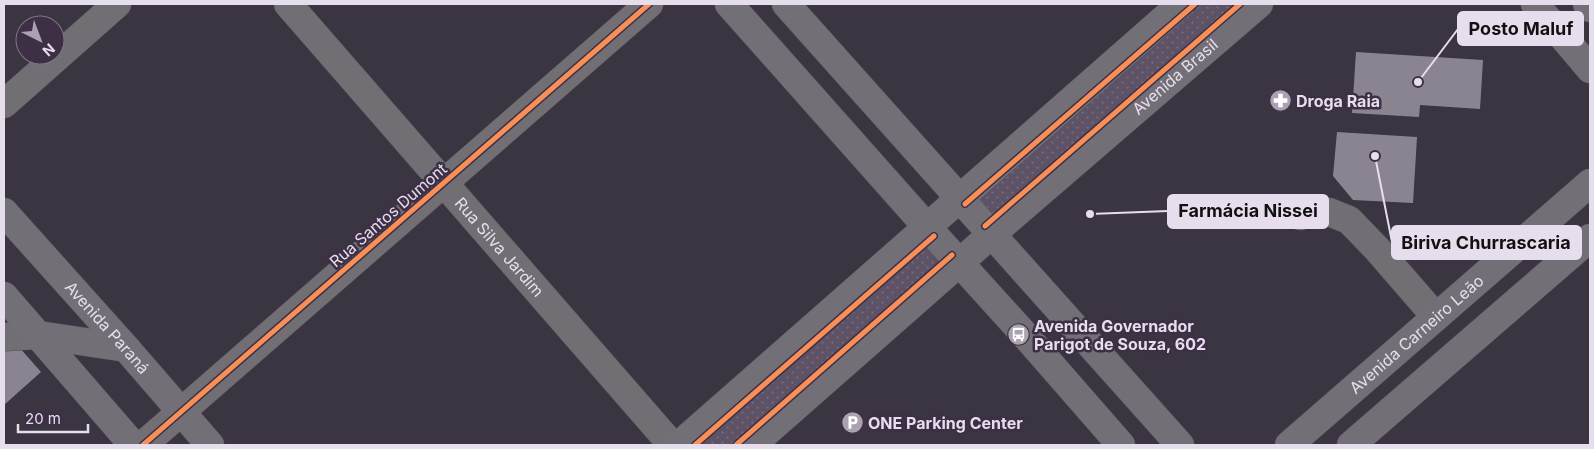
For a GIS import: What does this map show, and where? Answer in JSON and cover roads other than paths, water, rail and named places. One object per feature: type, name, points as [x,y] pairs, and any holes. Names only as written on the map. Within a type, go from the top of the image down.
[{"type":"main road","points":[[729,4],[1121,445]]},
{"type":"main road","points":[[786,4],[1180,445]]},
{"type":"main road","points":[[679,445],[1181,4]]},
{"type":"main road","name":"Avenida Brasil","points":[[752,445],[992,234],[1259,4]]},
{"type":"main road","points":[[1535,4],[1590,69]]},
{"type":"main road","points":[[1587,4],[1590,8]]},
{"type":"main road","name":"Avenida Carneiro Leão","points":[[1289,445],[1590,184]]},
{"type":"main road","name":"Avenida Paraná","points":[[4,212],[210,445]]},
{"type":"main road","points":[[1351,445],[1590,238]]},
{"type":"main road","points":[[4,296],[133,445]]},
{"type":"main road","points":[[39,335],[126,348]]},
{"type":"main road","points":[[1409,341],[1435,373]]},
{"type":"street","points":[[4,104],[117,4]]},
{"type":"street","name":"Rua Silva Jardim","points":[[288,4],[672,445]]},
{"type":"street","name":"Rua Santos Dumont","points":[[143,445],[649,4]]},
{"type":"street","points":[[1300,216],[1317,210],[1329,212],[1349,220],[1436,317]]},
{"type":"street","points":[[4,337],[39,335]]},
{"type":"place","name":"Posto Maluf","points":[[1418,82]]},
{"type":"place","name":"Droga Raia","points":[[1280,101]]},
{"type":"place","name":"Biriva Churrascaria","points":[[1375,156]]},
{"type":"place","name":"Farmácia Nissei","points":[[1090,214]]},
{"type":"place","name":"Avenida Governador Parigot de Souza, 602","points":[[1018,335]]},
{"type":"place","name":"ONE Parking Center","points":[[852,423]]}]
